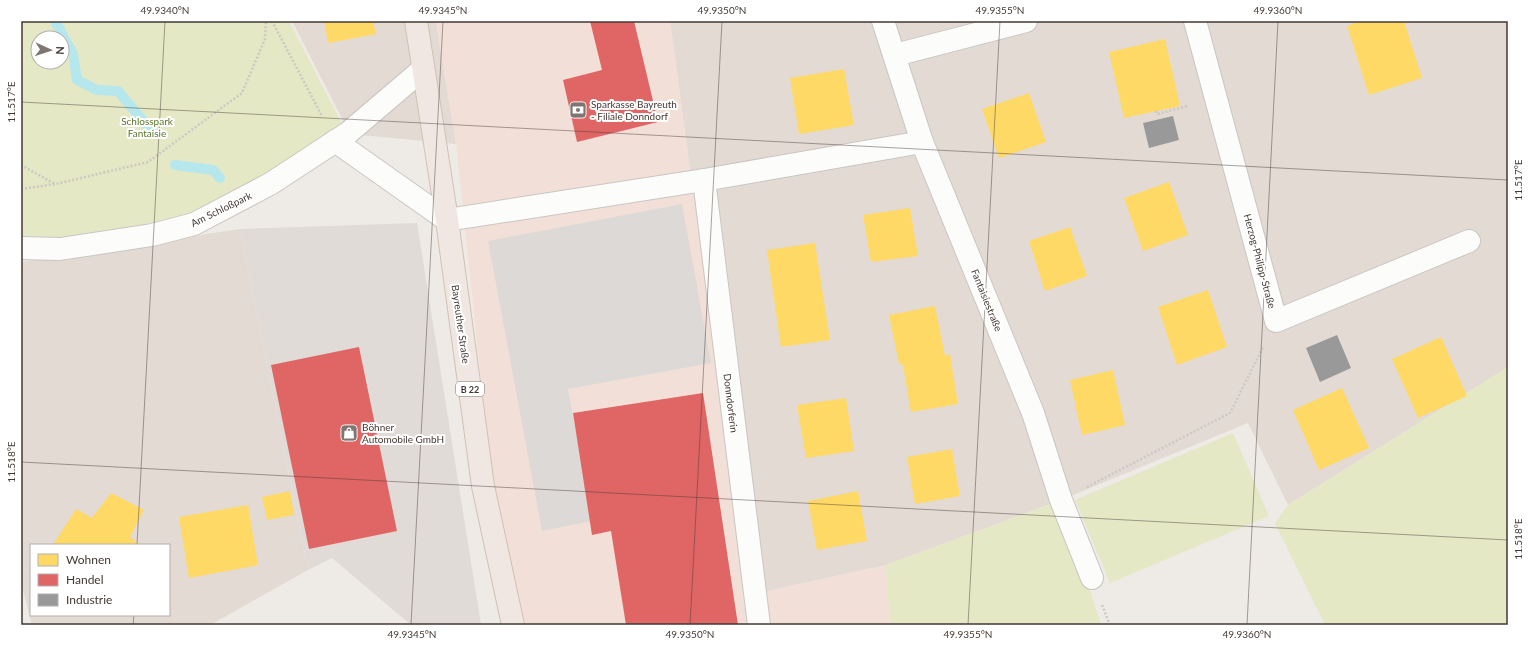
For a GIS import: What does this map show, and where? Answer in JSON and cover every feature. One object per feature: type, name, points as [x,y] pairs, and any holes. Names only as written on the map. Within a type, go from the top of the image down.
[{"type":"main road","name":"Bayreuther Straße","points":[[416,21],[447,220],[483,486],[513,625]]},
{"type":"street","name":"Fantaisiestraße","points":[[883,21],[922,142],[1033,413],[1061,500],[1092,578]]},
{"type":"street","points":[[895,55],[1026,21]]},
{"type":"street","name":"Herzog-Philipp-Straße","points":[[1195,21],[1276,321],[1469,241]]},
{"type":"street","name":"Am Schloßpark","points":[[21,248],[60,249],[152,235],[194,224],[270,184],[348,133],[423,69]]},
{"type":"street","points":[[336,141],[447,220],[704,180],[922,142]]},
{"type":"street","name":"Donndorferin","points":[[704,180],[759,625]]},
{"type":"path","points":[[21,189],[56,184],[148,162],[242,93],[265,39],[266,21]]},
{"type":"path","points":[[272,21],[336,141]]},
{"type":"path","points":[[1156,111],[1157,114],[1216,100]]},
{"type":"path","points":[[21,164],[56,184]]},
{"type":"path","points":[[1061,500],[1173,444],[1230,413],[1276,321]]},
{"type":"shaded area","points":[[292,21],[436,21],[456,144],[350,134]]},
{"type":"shaded area","points":[[436,21],[670,21],[699,237],[754,594],[886,565],[890,625],[525,625],[492,483],[456,144]]},
{"type":"shaded area","points":[[670,21],[1508,21],[1508,367],[1288,505],[1248,423],[1061,500],[886,565],[754,594],[699,237]]},
{"type":"shaded area","points":[[682,204],[711,363],[568,389],[592,521],[542,531],[488,241]]},
{"type":"shaded area","points":[[417,223],[481,625],[411,625],[332,558],[308,570],[240,229]]},
{"type":"shaded area","points":[[240,229],[308,570],[210,625],[32,625],[21,583],[21,262]]},
{"type":"green space","name":"Schlosspark Fantaisie","points":[[21,21],[289,21],[346,132],[194,224],[21,251]]},
{"type":"green space","points":[[1508,367],[1508,625],[1325,625],[1275,523],[1288,505]]},
{"type":"green space","points":[[1233,433],[1269,516],[1110,583],[1075,500]]},
{"type":"green space","points":[[1061,500],[1101,625],[986,625],[985,623],[984,625],[890,625],[886,565]]},
{"type":"building: Wohnen","points":[[324,21],[373,21],[376,34],[328,43]]},
{"type":"building: Wohnen","points":[[1361,21],[1404,21],[1422,78],[1369,95],[1347,26]]},
{"type":"building: Wohnen","points":[[1165,39],[1180,106],[1124,118],[1109,52]]},
{"type":"building: Wohnen","points":[[844,69],[854,125],[799,134],[790,78]]},
{"type":"building: Wohnen","points":[[1029,93],[1046,142],[999,158],[982,109]]},
{"type":"building: Wohnen","points":[[1169,182],[1188,235],[1143,251],[1124,198]]},
{"type":"building: Wohnen","points":[[910,208],[918,256],[871,262],[863,215]]},
{"type":"building: Wohnen","points":[[1070,227],[1087,276],[1045,291],[1029,241]]},
{"type":"building: Wohnen","points":[[815,243],[830,340],[781,347],[767,250]]},
{"type":"building: Wohnen","points":[[1208,290],[1227,347],[1177,365],[1158,307]]},
{"type":"building: Wohnen","points":[[935,306],[945,356],[950,354],[958,404],[911,412],[903,365],[899,364],[889,315]]},
{"type":"building: Wohnen","points":[[1441,337],[1467,396],[1418,418],[1392,359]]},
{"type":"building: Wohnen","points":[[1113,370],[1125,425],[1082,435],[1070,380]]},
{"type":"building: Wohnen","points":[[1342,388],[1369,448],[1319,470],[1293,410]]},
{"type":"building: Wohnen","points":[[846,398],[854,451],[806,458],[797,405]]},
{"type":"building: Wohnen","points":[[952,449],[960,496],[915,504],[907,457]]},
{"type":"building: Wohnen","points":[[290,491],[294,515],[267,520],[262,497]]},
{"type":"building: Wohnen","points":[[858,491],[867,541],[817,550],[808,501]]},
{"type":"building: Wohnen","points":[[111,493],[144,510],[130,537],[139,544],[54,544],[76,509],[92,518]]},
{"type":"building: Wohnen","points":[[248,505],[258,565],[189,578],[179,517]]},
{"type":"building: Handel","points":[[590,21],[634,21],[658,122],[577,142],[563,80],[602,70]]},
{"type":"building: Handel","points":[[359,347],[397,531],[309,549],[271,365]]},
{"type":"building: Handel","points":[[703,393],[738,625],[626,625],[611,531],[592,535],[573,413]]},
{"type":"building: Industrie","points":[[1173,116],[1179,140],[1149,148],[1143,123]]},
{"type":"building: Industrie","points":[[1337,335],[1351,368],[1320,382],[1306,348]]},
{"type":"waterway","points":[[55,21],[73,54],[77,80],[97,90],[118,91],[154,134]]},
{"type":"waterway","points":[[175,165],[213,170],[220,178]]},
{"type":"place","name":"Sparkasse Bayreuth - Filiale Donndorf","points":[[578,110]]},
{"type":"place","name":"Böhner Automobile GmbH","points":[[349,433]]}]
